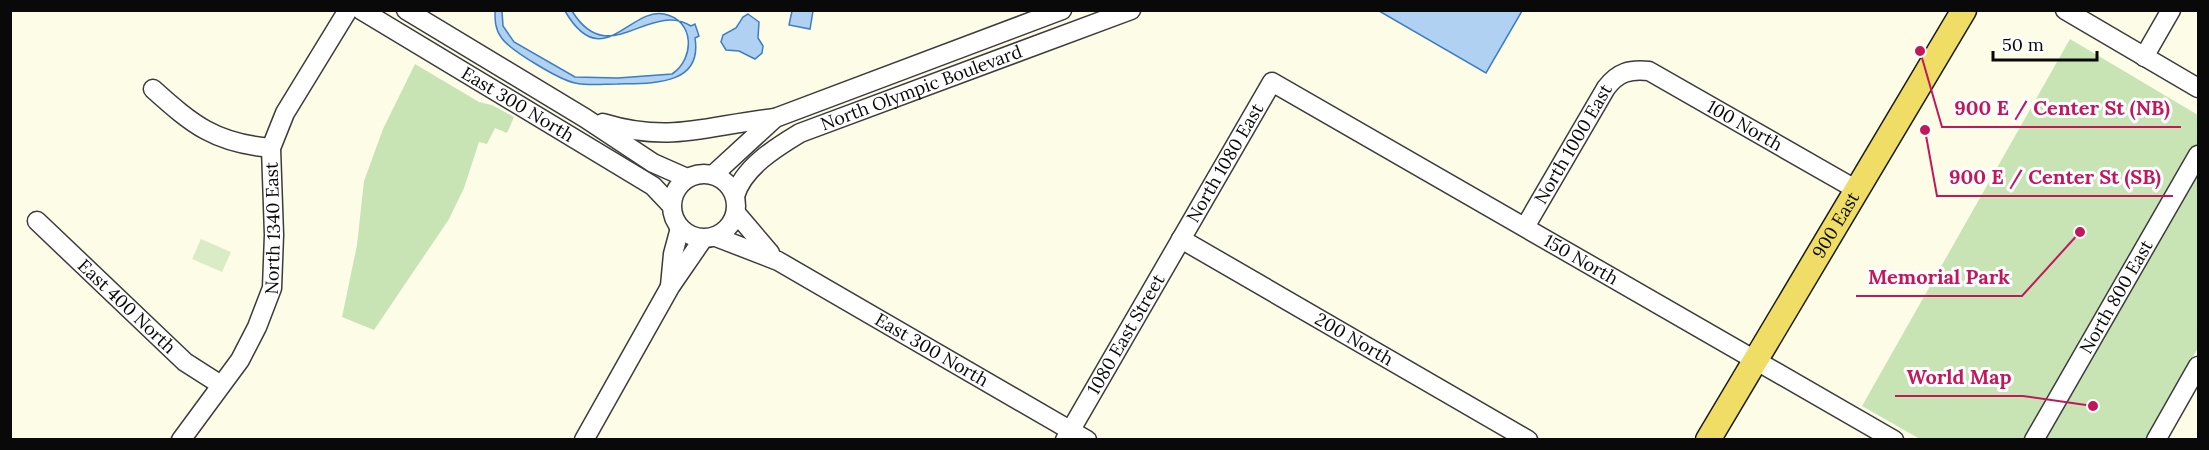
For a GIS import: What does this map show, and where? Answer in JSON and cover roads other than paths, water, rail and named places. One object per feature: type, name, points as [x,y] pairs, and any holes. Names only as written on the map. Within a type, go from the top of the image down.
[{"type":"main road","name":"900 East","points":[[1708,440],[1964,10]]},
{"type":"street","name":"North 1340 East","points":[[181,440],[240,360],[272,288],[274,235],[271,148],[285,113],[348,10]]},
{"type":"street","name":"East 300 North","points":[[361,10],[653,186],[671,205]]},
{"type":"street","name":"East 300 North","points":[[406,10],[585,118],[653,163],[687,178]]},
{"type":"street","name":"North Olympic Boulevard","points":[[713,175],[775,118],[1062,10]]},
{"type":"street","name":"North Olympic Boulevard","points":[[735,204],[742,181],[760,162],[800,133],[1131,10]]},
{"type":"street","points":[[2065,10],[2199,88]]},
{"type":"street","points":[[2144,57],[2171,10]]},
{"type":"street","name":"100 North","points":[[1629,71],[1649,72],[1857,190]]},
{"type":"street","name":"North 1000 East","points":[[1525,227],[1606,87],[1612,79],[1629,71]]},
{"type":"street","name":"150 North","points":[[1269,87],[1272,82],[1894,440]]},
{"type":"street","name":"North 1080 East","points":[[1181,239],[1269,87]]},
{"type":"street","points":[[153,89],[186,118],[211,135],[253,147],[271,148]]},
{"type":"street","points":[[585,118],[630,131],[670,134],[775,118]]},
{"type":"street","name":"North 800 East","points":[[2034,440],[2199,155]]},
{"type":"street","points":[[584,440],[670,286],[709,238],[731,224],[735,204],[729,186],[713,175],[698,174],[687,178],[678,186],[671,205],[680,228],[689,235],[709,238]]},
{"type":"street","name":"East 300 North","points":[[735,204],[756,240],[778,261]]},
{"type":"street","name":"East 400 North","points":[[37,221],[185,362],[221,386]]},
{"type":"street","points":[[670,286],[673,254],[680,228]]},
{"type":"street","name":"East 300 North","points":[[709,238],[778,261],[1068,435],[1087,440]]},
{"type":"street","name":"1080 East Street","points":[[1068,435],[1181,239]]},
{"type":"street","name":"200 North","points":[[1181,239],[1528,440]]},
{"type":"street","points":[[2156,440],[2199,366]]},
{"type":"water","points":[[1522,10],[1486,73],[1379,11]]},
{"type":"water","points":[[495,11],[502,11],[503,26],[514,42],[575,77],[618,78],[672,74],[680,67],[688,50],[686,32],[679,22],[691,26],[695,24],[699,36],[695,38],[695,54],[691,66],[682,74],[671,79],[644,83],[580,84],[547,71],[506,43],[498,31]]},
{"type":"water","points":[[565,11],[572,11],[586,28],[600,35],[612,35],[604,38],[591,37],[578,29]]},
{"type":"water","points":[[792,11],[813,11],[810,29],[789,25]]},
{"type":"water","points":[[652,14],[664,14],[679,22],[660,21],[612,35]]},
{"type":"water","points":[[748,14],[759,22],[758,38],[763,46],[762,53],[755,59],[739,51],[726,50],[721,42],[723,35],[736,28],[743,17]]},
{"type":"place","name":"900 E / Center St (NB)","points":[[1920,51]]},
{"type":"place","name":"900 E / Center St (SB)","points":[[1925,130]]},
{"type":"place","name":"Memorial Park","points":[[2080,232]]},
{"type":"place","name":"World Map","points":[[2093,406]]}]
